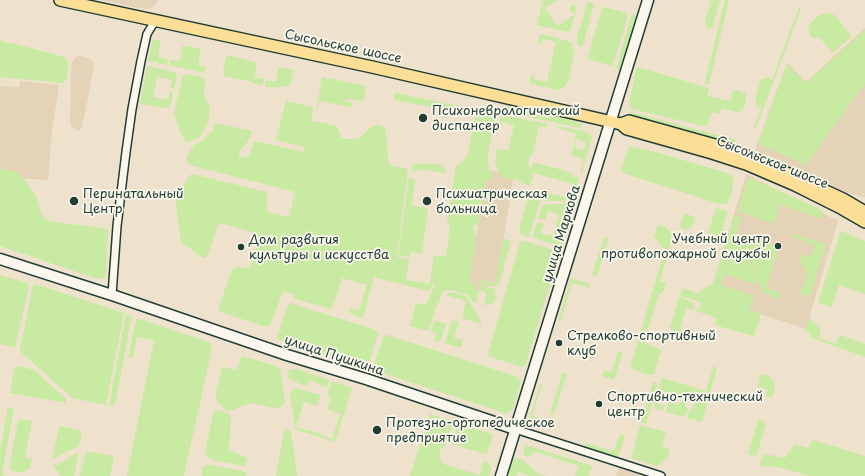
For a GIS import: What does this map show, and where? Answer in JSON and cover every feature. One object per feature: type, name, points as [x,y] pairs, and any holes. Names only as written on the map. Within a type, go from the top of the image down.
[{"type":"main road","name":"Сысольское шоссе","points":[[60,0],[372,67],[616,122],[629,121],[715,144],[735,151],[843,199],[865,212]]},
{"type":"main road","name":"Сысольское шоссе","points":[[616,122],[627,129],[746,164],[801,188],[865,222]]},
{"type":"street","name":"улица Маркова","points":[[501,476],[515,429],[616,122],[648,0]]},
{"type":"street","points":[[112,295],[117,226],[132,108],[147,34],[155,21]]},
{"type":"street","name":"улица Пушкина","points":[[0,259],[661,476]]},
{"type":"shaded area","points":[[100,0],[158,0],[155,5],[148,9]]},
{"type":"shaded area","points":[[865,28],[865,197],[847,193],[822,180],[809,177],[755,150],[787,63],[806,82]]},
{"type":"shaded area","points":[[80,56],[91,59],[94,67],[82,128],[79,131],[71,126],[70,120],[72,63],[76,57]]},
{"type":"shaded area","points":[[20,81],[59,85],[52,130],[48,180],[0,177],[0,86],[19,87]]},
{"type":"shaded area","points":[[488,170],[514,175],[496,284],[479,291],[475,290],[468,283]]},
{"type":"shaded area","name":"Учебный центр противопожарной службы","points":[[746,174],[838,221],[806,329],[709,297]]},
{"type":"shaded area","points":[[620,465],[652,476],[616,476]]},
{"type":"green space","points":[[543,0],[557,0],[545,8],[557,26],[574,15],[569,8],[574,4],[576,9],[571,30],[568,32],[537,25]]},
{"type":"green space","points":[[711,0],[720,0],[713,26],[710,29],[707,28],[705,24]]},
{"type":"green space","points":[[725,0],[729,0],[709,84],[707,85],[705,82]]},
{"type":"green space","points":[[588,2],[593,3],[594,5],[583,45],[580,47],[578,46],[577,38]]},
{"type":"green space","points":[[603,7],[626,13],[628,16],[612,66],[589,59],[588,57]]},
{"type":"green space","points":[[799,7],[801,7],[801,9],[756,128],[754,127],[762,106],[759,107],[757,105],[755,99],[761,80],[769,78],[772,80]]},
{"type":"green space","points":[[825,13],[835,15],[851,36],[833,53],[819,37],[815,39],[812,38],[808,29],[810,23]]},
{"type":"green space","points":[[632,14],[638,19],[621,69],[616,69]]},
{"type":"green space","points":[[865,30],[865,83],[806,165],[758,144],[787,64],[806,83]]},
{"type":"green space","points":[[542,34],[572,42],[574,55],[569,80],[565,86],[558,90],[530,84],[529,82],[532,74],[534,74],[534,79],[547,82],[556,42],[542,39],[541,44],[538,44],[540,35]]},
{"type":"green space","points":[[0,40],[6,43],[61,56],[68,62],[67,78],[62,83],[0,77]]},
{"type":"green space","points":[[153,40],[161,41],[158,57],[168,59],[167,65],[158,63],[157,61],[148,61]]},
{"type":"green space","points":[[183,45],[201,49],[198,65],[206,67],[204,73],[169,65],[170,60],[180,61]]},
{"type":"green space","points":[[228,55],[257,63],[254,77],[264,79],[263,84],[254,84],[252,82],[224,76],[223,71],[226,57]]},
{"type":"green space","points":[[149,66],[176,73],[177,76],[174,89],[170,88],[172,80],[157,77],[153,97],[168,100],[170,91],[173,93],[171,104],[168,108],[140,104],[147,67]]},
{"type":"green space","points":[[279,67],[294,70],[290,85],[279,87],[265,86],[266,80],[276,82]]},
{"type":"green space","points":[[637,67],[709,88],[707,96],[731,101],[733,90],[740,91],[746,94],[746,101],[743,109],[739,112],[722,108],[720,114],[712,112],[707,127],[632,109],[629,102]]},
{"type":"green space","points":[[187,74],[204,77],[204,95],[210,108],[208,123],[200,137],[186,143],[179,129],[174,113],[182,77]]},
{"type":"green space","points":[[322,77],[366,86],[364,101],[346,99],[345,101],[352,103],[352,107],[319,101],[316,111]]},
{"type":"green space","points":[[396,93],[493,113],[496,116],[487,157],[489,170],[493,176],[493,180],[486,179],[478,225],[473,225],[476,240],[469,283],[475,284],[475,290],[479,291],[476,303],[473,302],[468,295],[450,290],[442,292],[439,303],[437,303],[429,331],[410,326],[416,303],[426,305],[435,284],[431,284],[433,285],[429,291],[374,277],[363,318],[351,314],[349,311],[350,308],[359,310],[367,285],[342,278],[331,309],[295,299],[293,294],[283,291],[270,325],[267,327],[220,312],[219,307],[231,272],[236,267],[248,268],[251,265],[259,237],[256,233],[220,223],[218,224],[208,255],[205,258],[200,256],[181,242],[176,204],[177,194],[192,174],[267,192],[267,212],[289,217],[295,192],[190,165],[187,161],[187,156],[194,145],[203,140],[213,130],[215,123],[252,131],[246,144],[239,152],[239,156],[243,158],[250,155],[254,141],[304,152],[305,147],[276,140],[286,101],[312,107],[313,110],[311,121],[334,125],[337,127],[341,137],[344,139],[357,139],[373,126],[378,125],[384,127],[386,132],[388,161],[393,166],[408,170],[397,257],[409,259],[406,280],[430,284],[434,255],[446,257],[450,226],[447,223],[456,166],[468,155],[475,115],[394,100]]},
{"type":"green space","points":[[505,105],[570,119],[582,124],[581,128],[504,112]]},
{"type":"green space","points":[[630,112],[736,140],[731,144],[632,116],[630,115]]},
{"type":"green space","points":[[503,115],[547,124],[547,127],[539,126],[532,156],[530,155],[528,166],[531,167],[532,164],[536,163],[573,173],[572,176],[579,178],[575,193],[573,195],[570,196],[573,184],[534,173],[530,186],[517,180],[504,178],[502,176],[498,170],[495,160],[497,149],[508,151],[514,125],[503,122],[501,128],[498,127],[501,116]]},
{"type":"green space","points":[[558,126],[586,132],[591,136],[592,138],[582,172],[580,172],[584,159],[571,155],[574,144],[576,148],[584,150],[586,143],[578,139],[574,142],[576,133],[557,128]]},
{"type":"green space","points":[[630,146],[727,173],[732,176],[734,180],[731,195],[727,203],[719,204],[623,173],[621,170]]},
{"type":"green space","points":[[413,164],[440,164],[444,167],[446,173],[419,169],[418,171],[415,171],[412,170]]},
{"type":"green space","points":[[0,169],[18,173],[28,184],[35,195],[41,214],[45,219],[49,221],[108,229],[105,277],[98,279],[0,246]]},
{"type":"green space","points":[[749,177],[819,209],[823,212],[822,218],[818,218],[782,205],[779,206],[773,223],[740,212],[738,210]]},
{"type":"green space","points":[[409,178],[415,179],[412,206],[428,208],[422,254],[410,252],[409,257],[398,255]]},
{"type":"green space","points":[[532,189],[568,198],[565,201],[540,201],[529,237],[522,235],[519,230],[530,191]]},
{"type":"green space","points":[[574,201],[561,247],[534,238],[533,236],[537,222],[544,224],[541,232],[542,234],[553,236],[559,215],[549,211],[545,220],[538,218],[542,206],[547,204],[562,204]]},
{"type":"green space","points":[[716,208],[728,211],[719,239],[714,242],[706,239]]},
{"type":"green space","points":[[685,214],[695,217],[692,226],[687,230],[680,227],[681,220]]},
{"type":"green space","points":[[734,215],[741,217],[736,235],[741,237],[757,280],[755,284],[725,274],[721,285],[754,296],[749,310],[761,314],[754,336],[715,325],[717,318],[696,311],[697,308],[700,308],[701,302],[680,296],[682,288],[697,293],[713,283]]},
{"type":"green space","points":[[658,225],[665,227],[670,231],[672,239],[660,281],[666,283],[662,294],[659,293],[644,343],[661,351],[654,374],[650,375],[632,369],[631,365],[665,249],[654,236]]},
{"type":"green space","points":[[841,231],[865,241],[865,294],[839,285],[832,307],[818,303]]},
{"type":"green space","points":[[794,234],[826,244],[811,294],[809,295],[800,295],[808,272],[802,267],[803,264],[800,263],[802,254],[811,257],[815,245],[793,237]]},
{"type":"green space","points":[[742,236],[779,247],[766,288],[781,293],[779,299],[763,293]]},
{"type":"green space","points":[[604,237],[609,238],[597,277],[592,275]]},
{"type":"green space","points":[[503,238],[511,241],[499,285],[484,285],[483,282],[485,279],[487,279],[487,282],[495,284]]},
{"type":"green space","points":[[523,241],[556,251],[558,257],[526,363],[525,366],[522,367],[490,357],[488,354],[520,242]]},
{"type":"green space","points":[[0,275],[28,283],[29,287],[15,347],[0,344]]},
{"type":"green space","points":[[571,278],[587,283],[590,288],[572,283],[561,321],[558,321]]},
{"type":"green space","points":[[477,280],[481,280],[485,288],[493,288],[495,290],[494,292],[496,296],[494,303],[484,305],[487,293],[480,290],[481,283]]},
{"type":"green space","points":[[35,284],[124,313],[106,405],[72,398],[20,351],[33,285]]},
{"type":"green space","points":[[451,292],[466,296],[481,320],[481,324],[462,318],[466,301],[447,295]]},
{"type":"green space","points":[[679,297],[695,303],[693,310],[686,308],[680,330],[696,335],[694,337],[671,330],[670,328]]},
{"type":"green space","points":[[290,303],[376,330],[378,334],[368,365],[363,366],[279,340],[277,337],[287,307]]},
{"type":"green space","points":[[126,314],[132,316],[115,404],[113,406],[109,406]]},
{"type":"green space","points":[[137,318],[209,342],[212,348],[184,476],[127,476],[154,340],[137,337],[133,358],[128,357]]},
{"type":"green space","points":[[809,318],[821,329],[819,338],[836,344],[840,335],[865,344],[865,357],[812,338],[806,329]]},
{"type":"green space","points":[[434,320],[446,324],[441,340],[438,342],[434,341],[436,333],[431,332]]},
{"type":"green space","points":[[452,320],[459,322],[454,338],[463,340],[461,348],[445,343]]},
{"type":"green space","points":[[384,335],[518,377],[521,382],[513,409],[508,413],[505,413],[376,371],[373,367]]},
{"type":"green space","points":[[618,351],[623,352],[614,380],[602,376],[604,370],[612,372]]},
{"type":"green space","points":[[242,356],[276,366],[280,370],[285,402],[283,405],[278,408],[273,408],[251,403],[228,411],[217,402],[216,392],[222,368],[224,367],[236,370]]},
{"type":"green space","points":[[17,366],[34,370],[66,399],[66,403],[10,393],[14,369]]},
{"type":"green space","points":[[713,366],[717,368],[702,422],[687,418],[690,409],[693,409],[698,394],[691,391],[687,403],[686,402],[685,407],[688,408],[685,417],[666,412],[669,397],[671,398],[672,402],[679,404],[682,398],[679,394],[672,396],[668,395],[668,392],[662,390],[660,398],[666,401],[660,399],[658,404],[662,406],[665,404],[663,411],[654,408],[662,378],[706,391]]},
{"type":"green space","points":[[290,369],[296,369],[329,380],[327,387],[309,380],[307,386],[290,380],[288,373]]},
{"type":"green space","points":[[562,373],[567,374],[554,415],[550,414]]},
{"type":"green space","points":[[761,374],[770,376],[775,383],[772,398],[766,396],[768,390],[758,387]]},
{"type":"green space","points":[[332,381],[352,388],[335,442],[295,429],[290,394],[295,388],[321,395],[317,406],[304,402],[296,427],[320,433],[320,435],[332,439],[340,414],[327,409],[331,397],[327,396]]},
{"type":"green space","points":[[653,382],[658,383],[646,424],[641,422]]},
{"type":"green space","points":[[540,384],[542,384],[532,416],[543,419],[540,428],[529,425],[528,422]]},
{"type":"green space","points":[[8,407],[14,408],[2,473],[3,475],[7,476],[0,476],[0,451]]},
{"type":"green space","points":[[216,410],[229,414],[231,418],[229,450],[247,458],[244,466],[212,460],[205,453],[213,414]]},
{"type":"green space","points":[[430,414],[453,421],[446,445],[441,449],[439,455],[441,461],[446,465],[480,475],[484,460],[491,467],[489,476],[410,476]]},
{"type":"green space","points":[[759,418],[766,424],[756,457],[748,454]]},
{"type":"green space","points":[[18,420],[32,421],[25,457],[32,459],[30,468],[22,473],[9,468]]},
{"type":"green space","points":[[458,423],[492,434],[493,436],[487,454],[452,444]]},
{"type":"green space","points":[[640,425],[666,432],[662,446],[670,449],[668,457],[656,466],[631,458]]},
{"type":"green space","points":[[61,426],[82,431],[79,446],[52,459],[59,428]]},
{"type":"green space","points":[[287,429],[291,432],[297,476],[276,476],[284,432]]},
{"type":"green space","points":[[621,434],[625,436],[618,457],[616,458],[585,447],[586,443],[612,451],[614,450]]},
{"type":"green space","points":[[813,440],[865,456],[865,476],[810,476],[778,467],[759,467],[763,454],[785,458],[795,444],[808,448]]},
{"type":"green space","points":[[526,445],[592,466],[589,476],[575,476],[578,466],[536,452],[529,457],[523,455]]},
{"type":"green space","points":[[79,452],[74,476],[61,476],[52,465],[59,465],[60,462],[64,463],[65,459],[69,459],[70,456]]},
{"type":"green space","points":[[91,452],[114,456],[110,476],[80,476],[85,454]]},
{"type":"green space","points":[[515,458],[522,459],[537,473],[546,476],[530,476],[518,472],[517,476],[508,476]]},
{"type":"green space","points":[[206,465],[242,471],[246,473],[246,476],[202,476],[203,467]]},
{"type":"place","name":"Психоневрологический диспансер","points":[[423,118]]},
{"type":"place","name":"Перинатальный Центр","points":[[74,201]]},
{"type":"place","name":"Психиатрическая больница","points":[[427,201]]},
{"type":"place","name":"Учебный центр противопожарной службы","points":[[778,246]]},
{"type":"place","name":"Дом развития культуры и искусства","points":[[241,247]]},
{"type":"place","name":"Стрелково-спортивный клуб","points":[[559,343]]},
{"type":"place","name":"Спортивно-технический центр","points":[[599,404]]},
{"type":"place","name":"Протезно-ортопедическое предприятие","points":[[377,430]]}]
